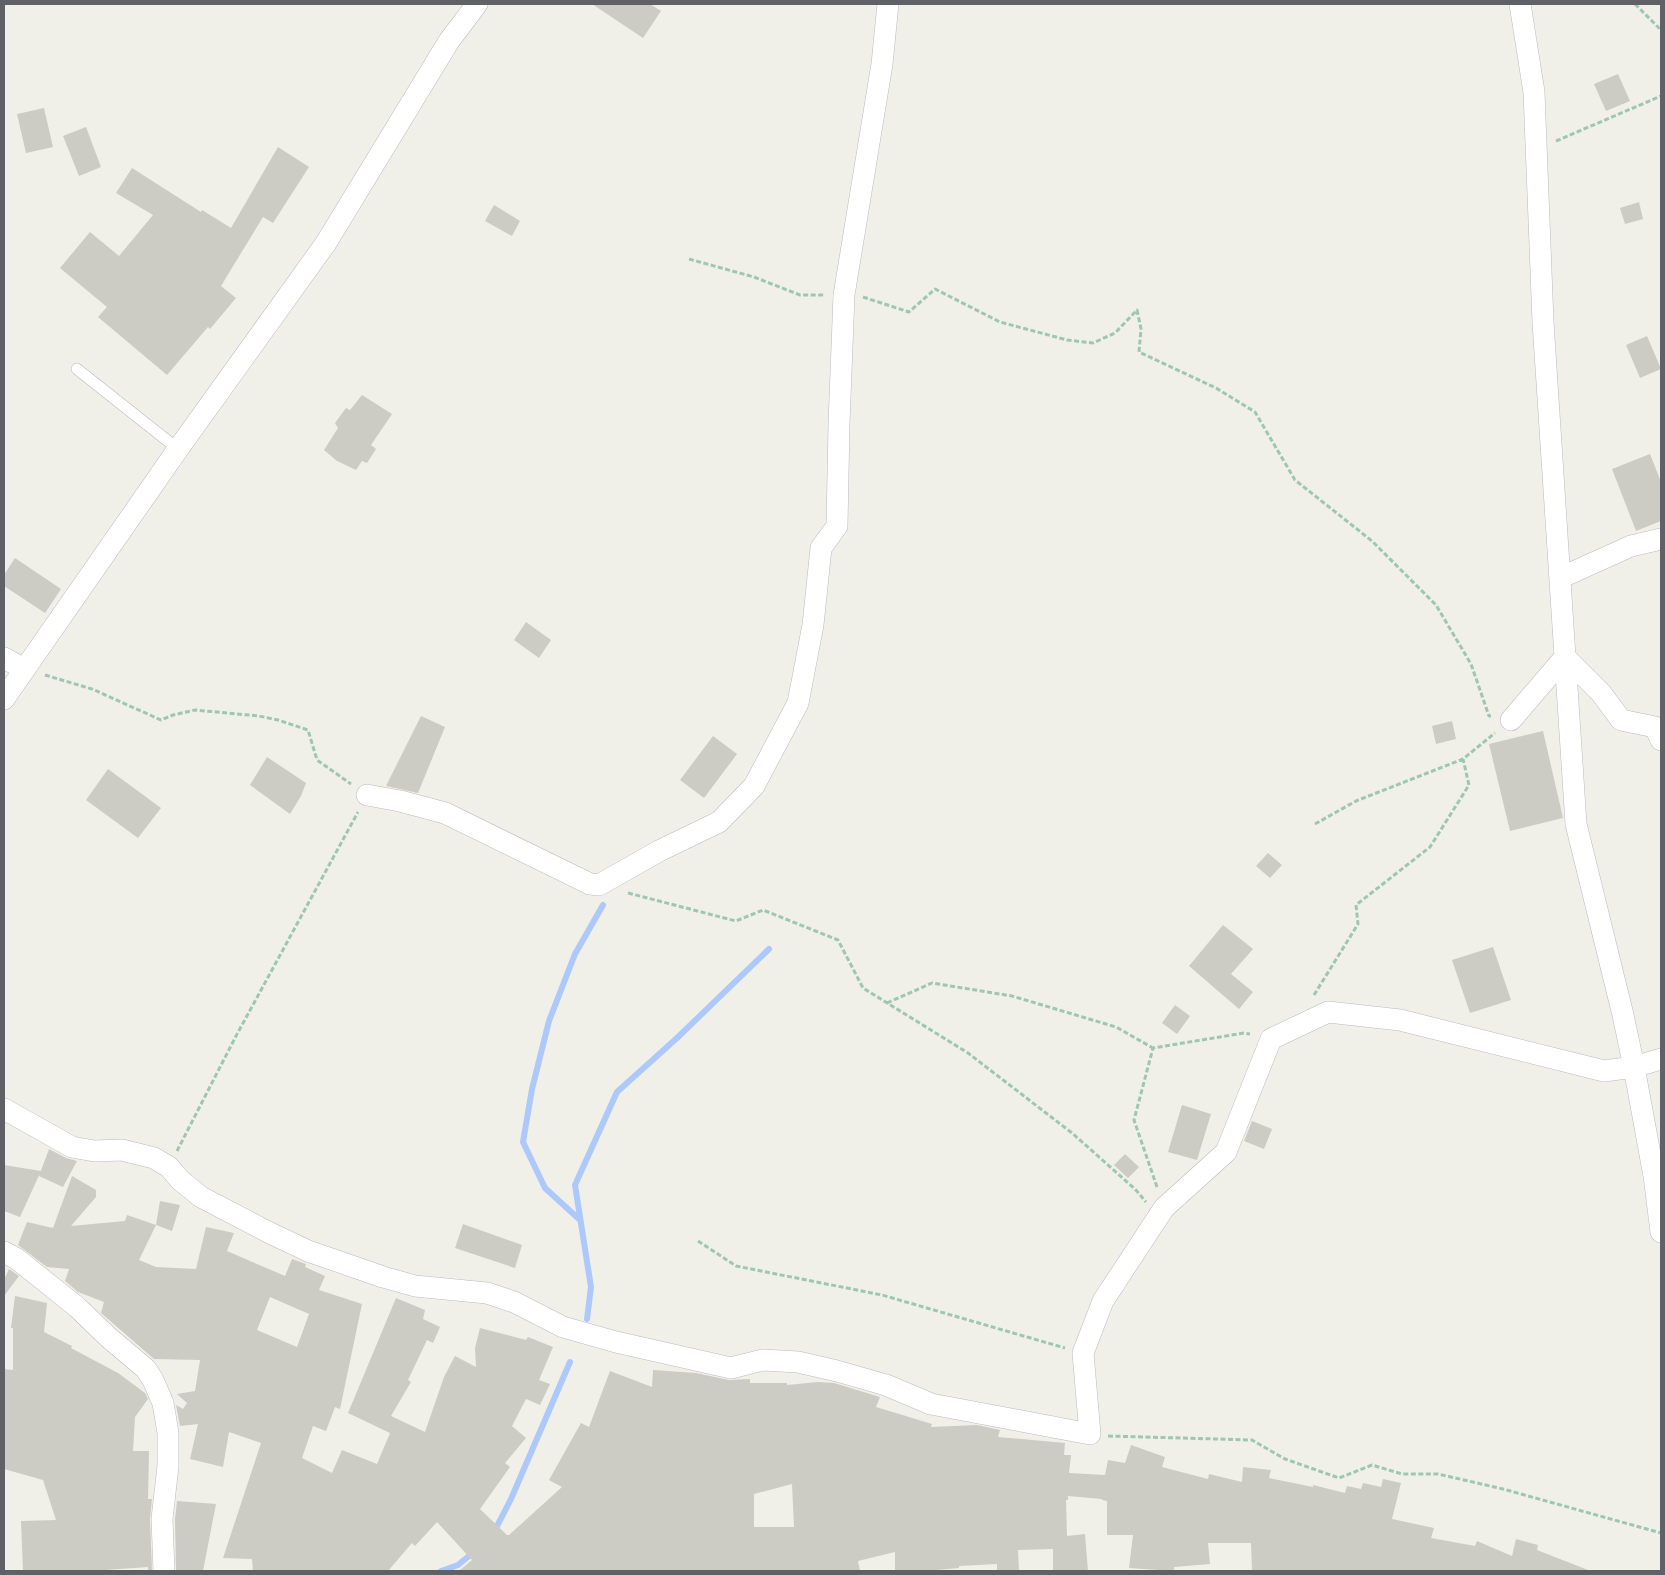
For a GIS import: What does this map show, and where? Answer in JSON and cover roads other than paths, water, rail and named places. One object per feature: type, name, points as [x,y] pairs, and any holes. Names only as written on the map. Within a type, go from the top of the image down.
[{"type":"street","points":[[4,699],[178,449],[326,243],[449,41],[476,4]]},
{"type":"street","points":[[367,796],[400,801],[445,813],[590,884],[599,885],[659,851],[719,822],[754,786],[798,702],[813,625],[821,548],[837,526],[844,295],[882,64],[888,4]]},
{"type":"street","points":[[1520,4],[1534,92],[1543,322],[1576,824],[1656,1159],[1661,1232]]},
{"type":"street","points":[[1560,578],[1631,546],[1661,538]]},
{"type":"street","points":[[1511,720],[1565,657]]},
{"type":"street","points":[[1565,657],[1601,693],[1621,720],[1655,727],[1661,740]]},
{"type":"street","points":[[4,658],[24,669]]},
{"type":"street","points":[[4,1109],[72,1147],[94,1151],[122,1150],[154,1158],[169,1167],[180,1180],[201,1197],[270,1233],[308,1251],[407,1284],[487,1293],[514,1302],[563,1327],[616,1342],[732,1368],[763,1360],[798,1362],[886,1385],[931,1404],[1090,1434],[1084,1353],[1103,1301],[1161,1213],[1226,1152],[1271,1039],[1328,1012],[1400,1020],[1604,1071],[1634,1067],[1661,1059]]},
{"type":"street","points":[[4,1252],[17,1259],[77,1308],[146,1369],[153,1380],[163,1403],[168,1433],[168,1466],[162,1519],[164,1571]]},
{"type":"lane","points":[[77,369],[178,449]]},
{"type":"waterway","points":[[580,1220],[545,1188],[523,1142],[532,1089],[549,1021],[575,954],[603,905]]},
{"type":"waterway","points":[[587,1319],[591,1287],[575,1185],[617,1092],[677,1038],[769,949]]},
{"type":"waterway","points":[[494,1532],[511,1499],[570,1362]]},
{"type":"waterway","points":[[441,1571],[458,1565],[475,1551]]}]
